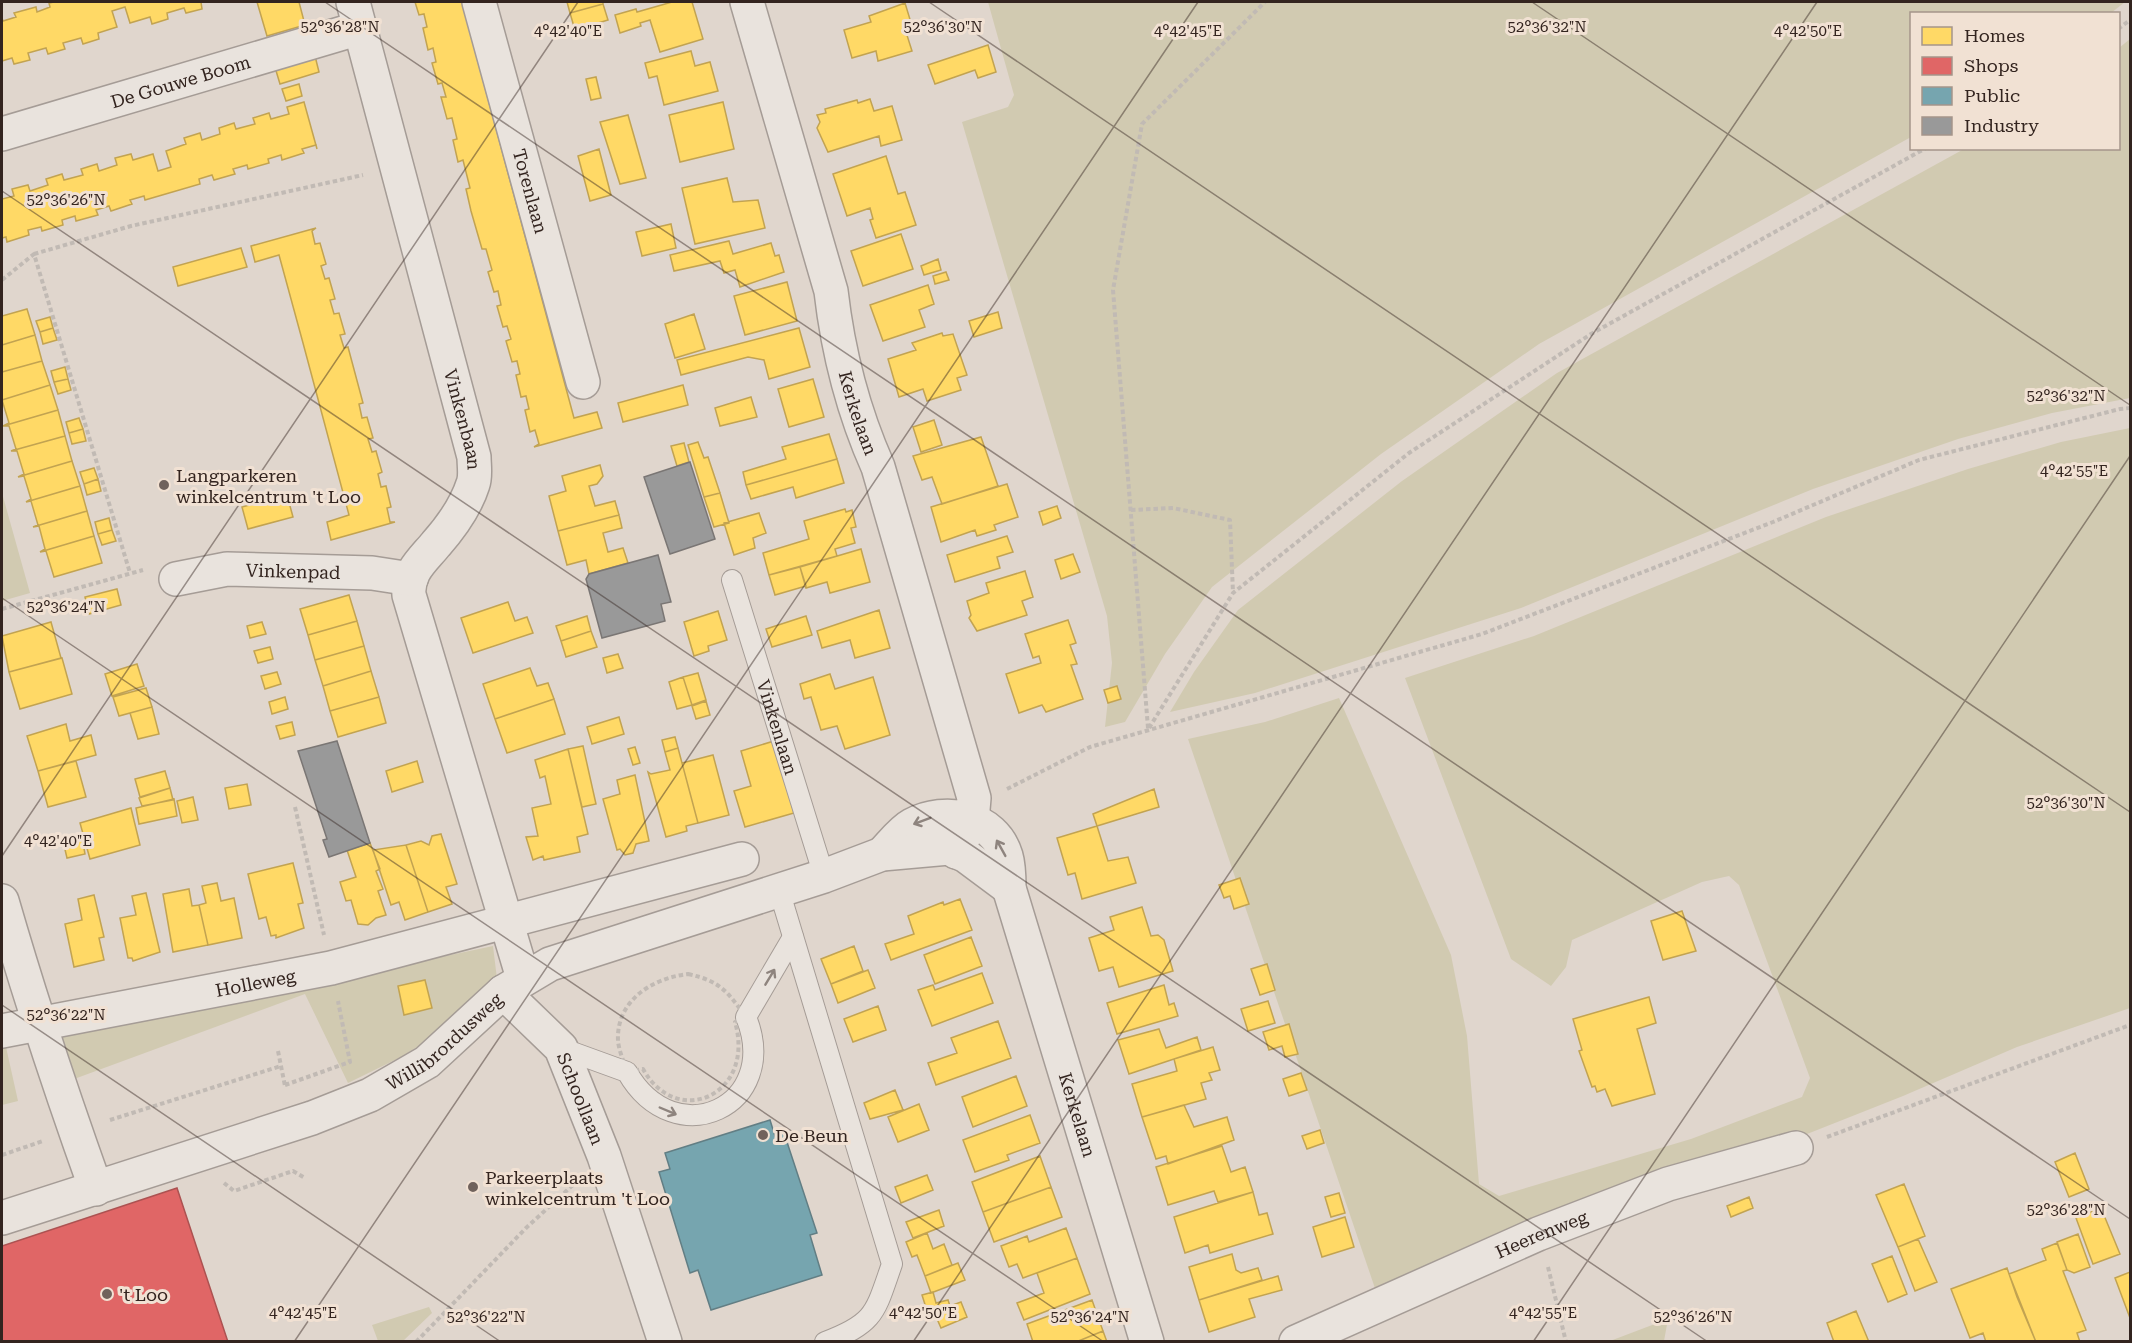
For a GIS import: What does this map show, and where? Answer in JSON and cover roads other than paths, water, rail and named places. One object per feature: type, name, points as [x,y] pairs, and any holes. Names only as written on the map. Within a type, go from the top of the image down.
[{"type":"street","name":"Torenlaan","points":[[479,2],[583,382]]},
{"type":"street","name":"Kerkelaan","points":[[747,2],[831,291],[836,340],[865,437],[878,467],[973,809],[1005,853],[1010,888],[1148,1341]]},
{"type":"street","name":"De Gouwe Boom","points":[[2,134],[356,15]]},
{"type":"street","name":"Vinkenbaan","points":[[356,15],[474,457],[474,482],[466,500],[435,545],[418,562],[411,579]]},
{"type":"street","name":"Vinkenpad","points":[[163,574],[227,569],[372,573],[411,579]]},
{"type":"street","points":[[411,579],[408,586],[409,595],[506,923],[513,985]]},
{"type":"street","points":[[973,809],[956,852],[1010,888]]},
{"type":"street","name":"Willibrordusweg","points":[[882,854],[910,826],[945,814],[973,809]]},
{"type":"street","name":"Willibrordusweg","points":[[2,1218],[312,1118],[370,1095],[427,1062],[513,985],[549,964],[824,876],[882,854],[940,848],[956,852]]},
{"type":"street","name":"Holleweg","points":[[2,1031],[331,968],[742,859]]},
{"type":"street","points":[[2,901],[37,1023],[96,1189]]},
{"type":"street","name":"Schoollaan","points":[[513,985],[561,1048],[603,1156],[665,1341]]},
{"type":"street","name":"Heerenweg","points":[[1296,1341],[1538,1234],[1668,1184],[1796,1148]]},
{"type":"lane","name":"Vinkenlaan","points":[[732,580],[824,876]]},
{"type":"lane","points":[[779,890],[892,1264],[873,1315],[854,1331],[825,1341]]},
{"type":"lane","points":[[561,1048],[627,1072],[638,1091],[648,1101],[674,1114],[696,1116],[718,1110],[736,1098],[748,1080],[755,1059],[754,1037],[746,1017],[793,937]]},
{"type":"place","name":"Langparkeren winkelcentrum 't Loo","points":[[164,485]]},
{"type":"place","name":"De Beun","points":[[763,1135]]},
{"type":"place","name":"Parkeerplaats winkelcentrum 't Loo","points":[[473,1187]]},
{"type":"place","name":"'t Loo","points":[[107,1294]]}]
